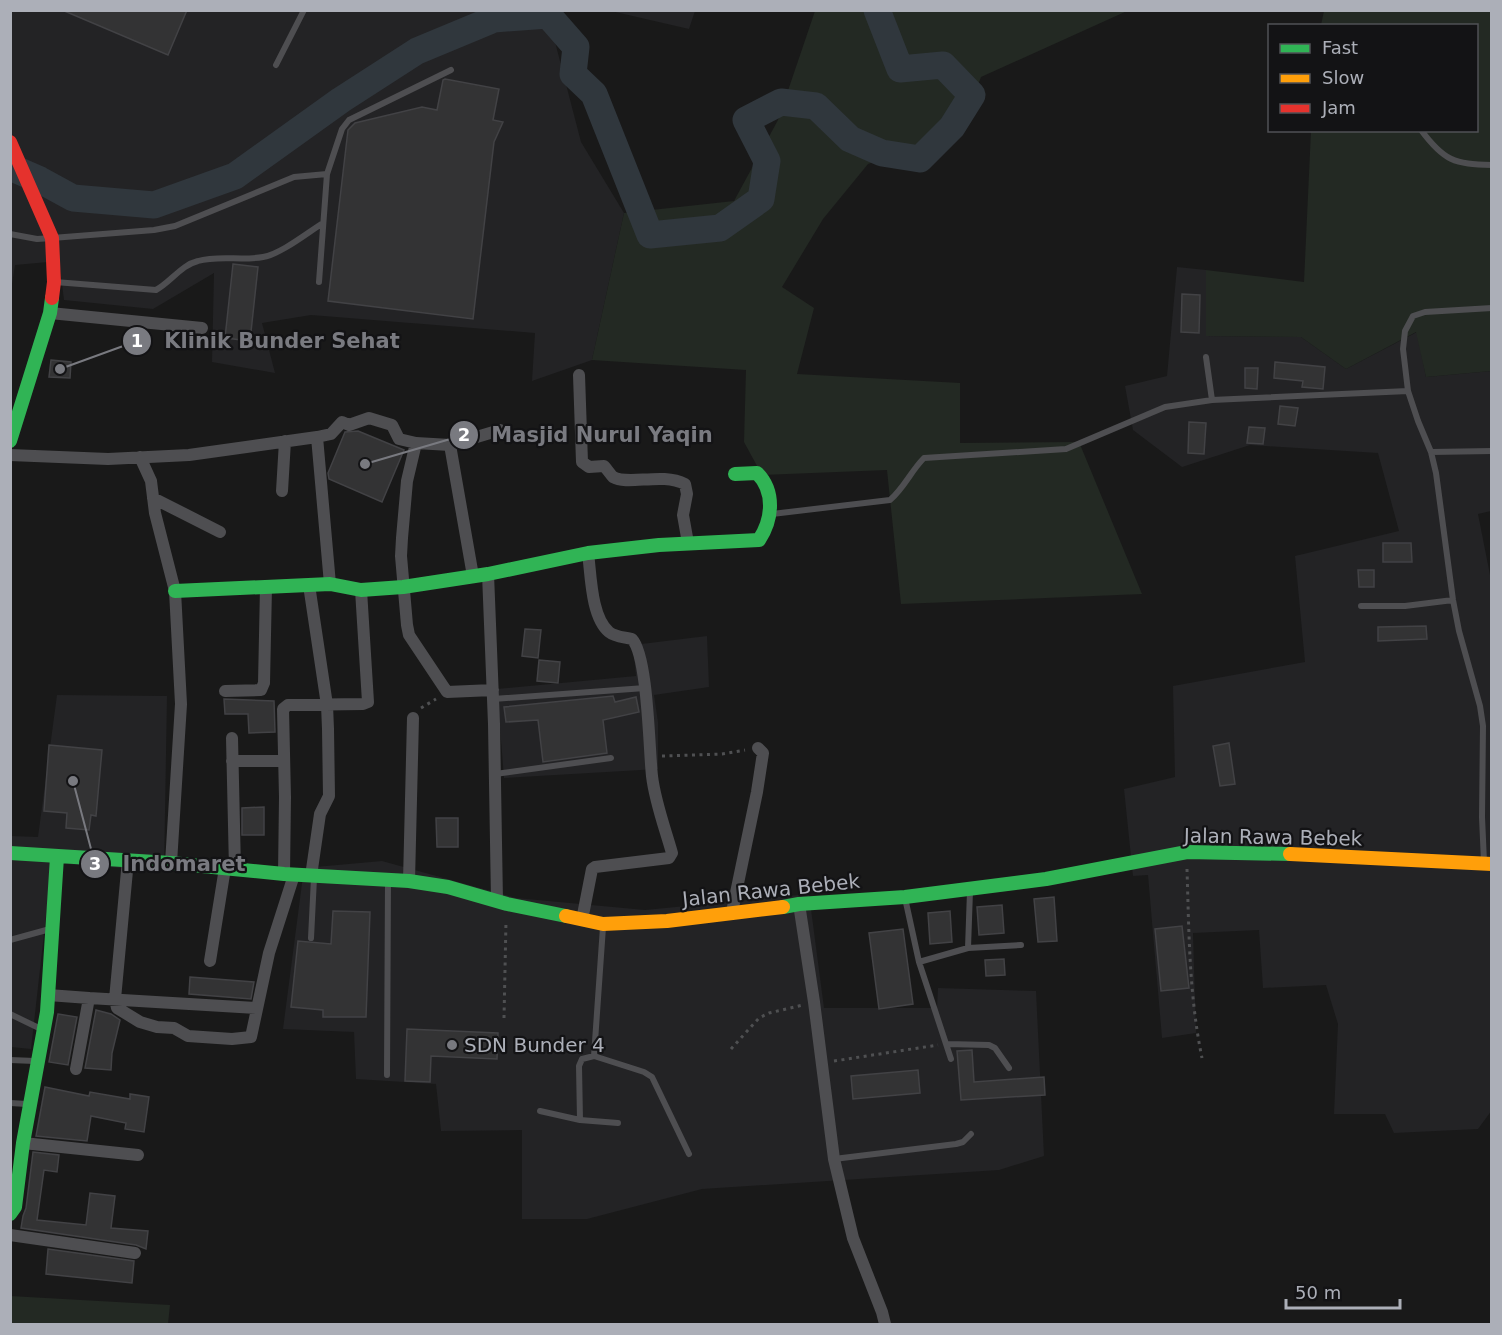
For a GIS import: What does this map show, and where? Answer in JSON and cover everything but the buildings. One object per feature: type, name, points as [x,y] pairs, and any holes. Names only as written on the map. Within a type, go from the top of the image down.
[{"type":"street","points":[[10,441],[50,313],[54,282],[52,238],[11,142]]},
{"type":"street","points":[[50,313],[202,328]]},
{"type":"street","points":[[579,375],[582,462],[589,467],[604,466],[612,476],[617,478],[656,478],[685,484],[687,494],[684,515],[688,543]]},
{"type":"street","points":[[10,455],[108,459],[189,455],[317,437],[331,434],[342,422],[350,425],[369,418],[392,425],[399,438],[416,443],[450,445],[500,430]]},
{"type":"street","points":[[317,437],[330,584]]},
{"type":"street","points":[[282,490],[285,441]]},
{"type":"street","points":[[416,443],[404,502],[401,556],[409,635],[447,692],[493,695]]},
{"type":"street","points":[[450,445],[473,576]]},
{"type":"street","points":[[140,457],[151,482],[175,591],[181,704],[171,863]]},
{"type":"street","points":[[175,591],[330,584],[361,590],[403,587],[488,574],[588,553],[688,543],[760,539],[771,514],[771,490],[757,473],[735,474]]},
{"type":"street","points":[[153,498],[220,532]]},
{"type":"street","points":[[582,920],[592,869],[671,857],[655,794],[645,688],[635,642],[607,630],[600,618],[594,600],[588,553]]},
{"type":"street","points":[[488,574],[502,903]]},
{"type":"street","points":[[309,585],[327,705],[329,796],[320,814],[313,876]]},
{"type":"street","points":[[225,691],[261,690],[264,684],[266,587]]},
{"type":"street","points":[[128,860],[115,999],[119,1012],[148,1025],[174,1028],[188,1036],[250,1038],[289,875],[283,709],[288,705],[363,704],[368,702],[361,590]]},
{"type":"street","points":[[409,881],[413,718]]},
{"type":"street","points":[[210,961],[230,869],[232,738]]},
{"type":"street","points":[[732,912],[757,792],[763,753],[758,748]]},
{"type":"street","points":[[232,761],[285,761]]},
{"type":"street","name":"Jalan Rawa Bebek","points":[[10,853],[171,863],[289,875],[409,881],[448,887],[502,903],[603,924],[667,921],[732,912],[770,910],[799,904],[905,897],[1046,879],[1187,852],[1243,852],[1488,863]]},
{"type":"street","points":[[10,1214],[15,1207],[18,1158],[31,1104],[44,1031],[57,857]]},
{"type":"street","points":[[799,904],[834,1159],[853,1238],[885,1324]]},
{"type":"street","points":[[48,995],[257,1008]]},
{"type":"street","points":[[76,1069],[89,998]]},
{"type":"street","points":[[23,1143],[138,1155]]},
{"type":"street","points":[[10,1235],[135,1253]]},
{"type":"lane","points":[[276,65],[304,10]]},
{"type":"lane","points":[[319,282],[327,174],[342,129],[349,120],[451,70]]},
{"type":"lane","points":[[1423,132],[1444,156],[1456,162],[1491,165]]},
{"type":"lane","points":[[10,234],[37,239],[154,230],[175,226],[294,177],[327,174]]},
{"type":"lane","points":[[54,282],[156,290],[196,261],[264,257],[323,223]]},
{"type":"lane","points":[[1488,863],[1482,817],[1484,762],[1482,716],[1453,600],[1436,473],[1431,452],[1408,391],[1403,349],[1405,330],[1413,316],[1425,312],[1491,308]]},
{"type":"lane","points":[[1206,357],[1212,400]]},
{"type":"lane","points":[[771,514],[890,500],[924,458],[1066,449],[1165,407],[1212,400],[1408,391]]},
{"type":"lane","points":[[1431,452],[1491,451]]},
{"type":"lane","points":[[1361,606],[1405,606],[1453,600]]},
{"type":"lane","points":[[493,695],[645,688]]},
{"type":"lane","points":[[495,774],[611,758]]},
{"type":"lane","points":[[311,938],[313,876]]},
{"type":"lane","points":[[387,1075],[388,879]]},
{"type":"lane","points":[[968,948],[970,888]]},
{"type":"lane","points":[[905,897],[919,962],[951,1059]]},
{"type":"lane","points":[[594,1056],[603,924]]},
{"type":"lane","points":[[10,940],[51,929]]},
{"type":"lane","points":[[919,962],[968,948],[1021,945]]},
{"type":"lane","points":[[10,1014],[44,1031]]},
{"type":"lane","points":[[947,1044],[989,1045],[995,1048],[1009,1068]]},
{"type":"lane","points":[[580,1120],[579,1066],[582,1059],[594,1056],[644,1072],[652,1077],[689,1154]]},
{"type":"lane","points":[[10,1060],[38,1061]]},
{"type":"lane","points":[[10,1103],[31,1104]]},
{"type":"lane","points":[[540,1111],[580,1120],[618,1123]]},
{"type":"lane","points":[[834,1159],[956,1144],[963,1142],[971,1134]]},
{"type":"path","points":[[413,718],[417,711],[447,692]]},
{"type":"path","points":[[651,756],[722,754],[758,748]]},
{"type":"path","points":[[1187,852],[1189,957],[1194,1011],[1202,1058]]},
{"type":"path","points":[[502,903],[504,1018]]},
{"type":"path","points":[[731,1049],[759,1018],[769,1013],[814,1002]]},
{"type":"path","points":[[821,1063],[947,1044]]},
{"type":"shaded area","points":[[695,10],[689,29],[611,11]]},
{"type":"shaded area","points":[[11,11],[547,11],[581,142],[624,213],[592,360],[532,381],[535,333],[311,315],[262,323],[275,373],[212,362],[214,273],[153,309],[64,300],[59,261],[15,265],[11,290]]},
{"type":"shaded area","points":[[815,11],[1127,11],[981,77],[960,132],[868,164],[823,219],[782,287],[814,308],[797,374],[960,383],[960,443],[1079,442],[1142,594],[901,604],[887,470],[762,475],[744,442],[746,370],[592,360],[624,213],[734,201],[778,120]]},
{"type":"shaded area","points":[[1324,11],[1491,11],[1491,371],[1426,377],[1416,332],[1346,369],[1301,337],[1206,336],[1206,270],[1304,282],[1311,132],[1478,132],[1478,24],[1321,24]]},
{"type":"shaded area","points":[[1177,267],[1206,270],[1206,336],[1301,337],[1346,369],[1417,332],[1426,377],[1491,371],[1491,511],[1478,514],[1492,585],[1492,1110],[1478,1129],[1394,1133],[1385,1114],[1334,1114],[1338,1024],[1326,985],[1263,988],[1259,930],[1193,933],[1196,1033],[1162,1038],[1148,875],[1133,876],[1124,789],[1175,777],[1173,686],[1305,662],[1295,556],[1399,531],[1378,453],[1250,445],[1182,467],[1133,430],[1125,386],[1167,376]]},
{"type":"shaded area","points":[[707,636],[709,687],[654,695],[658,722],[658,769],[504,778],[497,689],[636,676],[633,645]]},
{"type":"shaded area","points":[[57,695],[167,696],[164,871],[52,863],[31,1049],[11,1047],[10,836],[38,837]]},
{"type":"shaded area","points":[[382,861],[516,898],[645,910],[809,894],[824,1008],[937,1008],[938,988],[1036,991],[1044,1156],[999,1170],[702,1189],[587,1219],[522,1219],[522,1130],[441,1131],[436,1084],[356,1079],[354,1032],[283,1029],[304,868]]},
{"type":"shaded area","points":[[10,1296],[170,1305],[168,1324],[11,1324]]},
{"type":"waterway","points":[[10,167],[73,198],[154,205],[235,176],[341,100],[417,51],[494,19],[548,15],[576,47],[573,74],[594,94],[650,235],[720,228],[761,199],[767,161],[746,120],[781,102],[816,106],[850,139],[882,153],[920,159],[952,127],[972,95],[943,65],[900,69],[877,10]]},
{"type":"traffic: fast","points":[[10,441],[50,313],[52,298]]},
{"type":"traffic: fast","points":[[175,591],[330,584],[361,590],[403,587],[488,574],[588,553],[659,545],[759,540],[769,514],[767,488],[757,473],[735,474]]},
{"type":"traffic: fast","points":[[783,907],[905,897],[1046,879],[1187,852],[1290,854]]},
{"type":"traffic: fast","points":[[10,853],[409,881],[448,887],[507,904],[566,916]]},
{"type":"traffic: fast","points":[[10,1214],[15,1207],[23,1143],[47,1012],[57,857]]},
{"type":"traffic: slow","points":[[1290,854],[1492,864]]},
{"type":"traffic: slow","points":[[566,916],[603,924],[667,921],[783,907]]},
{"type":"traffic: jam","points":[[10,142],[52,238],[54,282],[52,298]]},
{"type":"place","name":"Klinik Bunder Sehat","points":[[60,369]]},
{"type":"place","name":"Masjid Nurul Yaqin","points":[[365,464]]},
{"type":"place","name":"Indomaret","points":[[73,781]]},
{"type":"place","name":"SDN Bunder 4","points":[[452,1045]]}]
